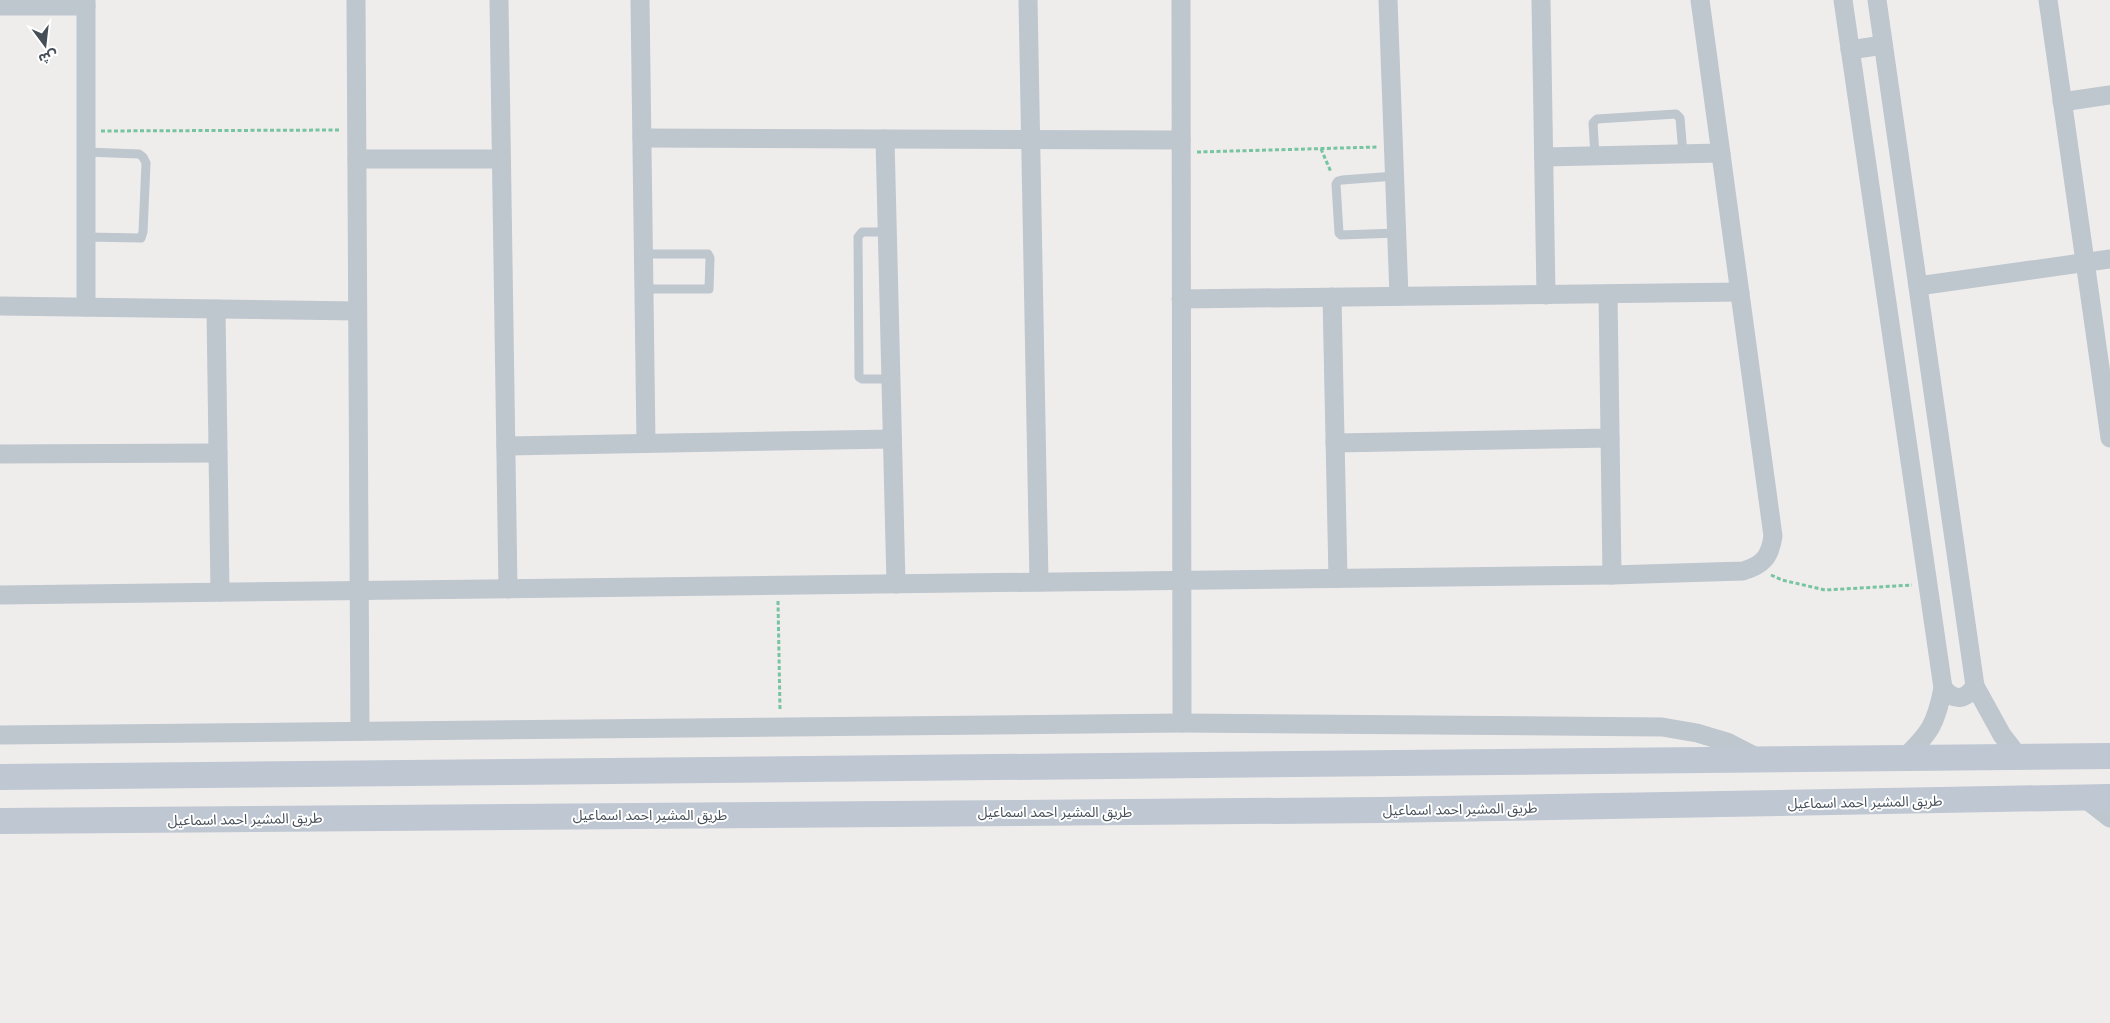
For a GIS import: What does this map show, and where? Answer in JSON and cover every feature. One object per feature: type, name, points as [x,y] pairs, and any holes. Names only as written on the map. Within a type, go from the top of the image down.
[{"type":"street","points":[[356,0],[360,731]]},
{"type":"street","points":[[499,0],[508,589]]},
{"type":"street","points":[[640,0],[646,443]]},
{"type":"street","points":[[1028,0],[1039,582]]},
{"type":"street","points":[[1181,0],[1182,723]]},
{"type":"street","points":[[1388,0],[1400,296]]},
{"type":"street","points":[[1541,0],[1546,295]]},
{"type":"street","points":[[0,595],[1743,572],[1755,567],[1765,559],[1772,548],[1773,536],[1700,0]]},
{"type":"street","points":[[1843,0],[1943,688],[1937,715],[1933,723],[1924,739],[1904,758]]},
{"type":"street","points":[[1877,0],[1975,686],[1987,711],[2019,757]]},
{"type":"street","points":[[2048,0],[2109,427]]},
{"type":"street","points":[[0,6],[86,3],[86,308]]},
{"type":"street","points":[[1850,50],[1883,45]]},
{"type":"street","points":[[2062,102],[2110,95]]},
{"type":"street","points":[[642,138],[1030,140],[1181,146]]},
{"type":"street","points":[[885,140],[896,584]]},
{"type":"street","points":[[1544,157],[1721,154]]},
{"type":"street","points":[[357,159],[501,159]]},
{"type":"street","points":[[1918,286],[2110,259]]},
{"type":"street","points":[[1182,299],[1740,292]]},
{"type":"street","points":[[1608,294],[1612,575]]},
{"type":"street","points":[[1332,297],[1338,578]]},
{"type":"street","points":[[0,306],[357,311]]},
{"type":"street","points":[[216,310],[220,592]]},
{"type":"street","points":[[1335,443],[1610,438]]},
{"type":"street","points":[[506,446],[892,439]]},
{"type":"street","points":[[0,454],[218,453]]},
{"type":"street","points":[[1943,688],[1950,696],[1960,698],[1969,694],[1975,686]]},
{"type":"street","points":[[0,735],[1182,723],[1662,727],[1697,733],[1727,742],[1763,760]]},
{"type":"street","points":[[0,777],[2110,756]]},
{"type":"street","name":"طريق المشير احمد اسماعيل","points":[[0,821],[1381,810],[2110,797]]},
{"type":"street","points":[[2083,798],[2110,818]]},
{"type":"lane","points":[[1594,156],[1593,123],[1597,119],[1676,114],[1680,118],[1683,154]]},
{"type":"lane","points":[[86,152],[138,154],[146,162],[143,232],[141,238],[86,237]]},
{"type":"lane","points":[[1395,176],[1338,181],[1336,184],[1339,233],[1341,235],[1397,233]]},
{"type":"lane","points":[[887,232],[862,232],[858,237],[859,376],[862,379],[891,379]]},
{"type":"lane","points":[[643,254],[708,254],[710,258],[709,289],[644,288]]},
{"type":"path","points":[[86,131],[356,130]]},
{"type":"path","points":[[1181,146],[1321,148],[1393,146]]},
{"type":"path","points":[[1321,148],[1324,160],[1338,181]]},
{"type":"path","points":[[1755,567],[1782,580],[1825,590],[1928,584]]},
{"type":"path","points":[[778,585],[781,727]]}]
